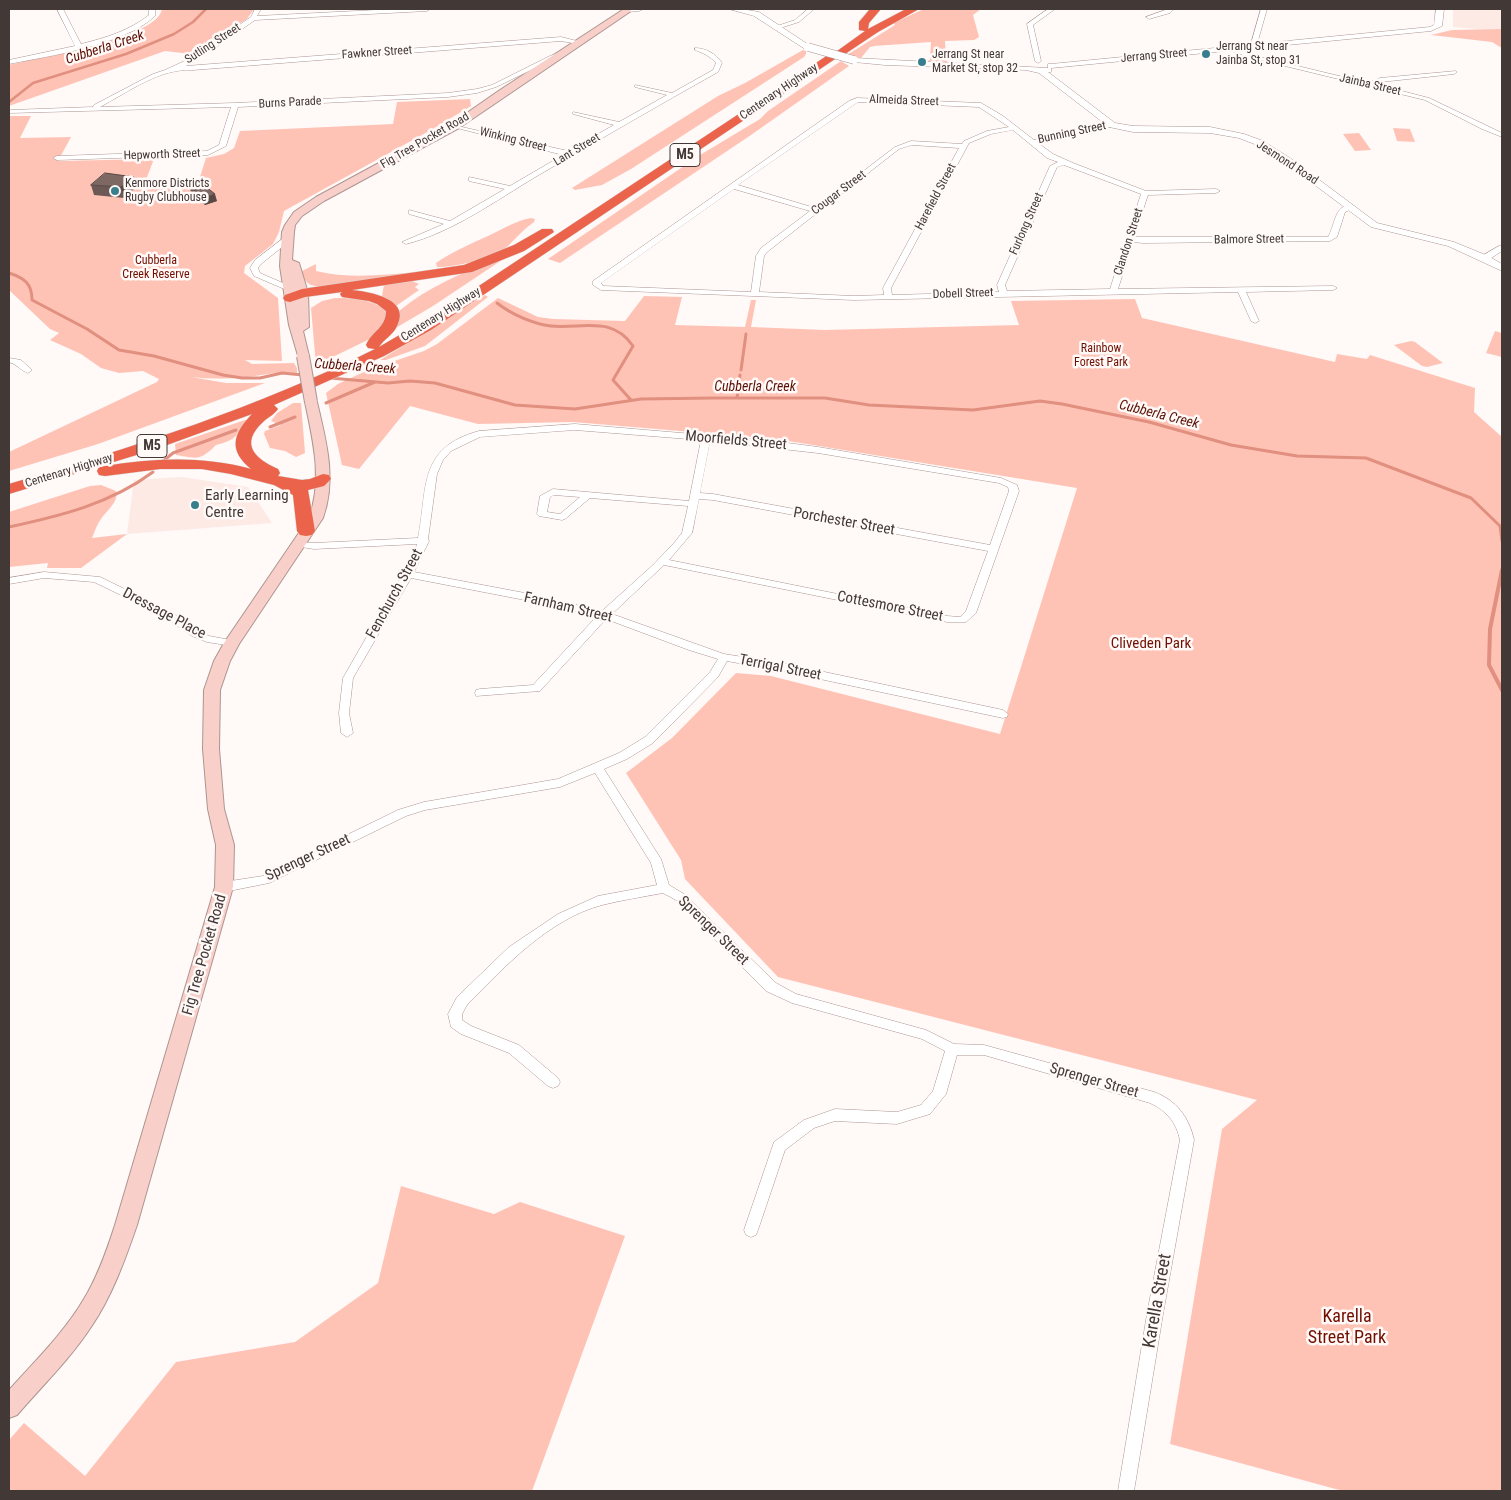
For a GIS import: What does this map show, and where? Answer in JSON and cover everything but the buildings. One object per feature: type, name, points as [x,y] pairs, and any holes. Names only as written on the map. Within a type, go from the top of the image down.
[{"type":"highway","points":[[869,29],[864,22],[876,9]]},
{"type":"highway","name":"M5","points":[[869,29],[900,9]]},
{"type":"highway","name":"M5","points":[[869,29],[914,9]]},
{"type":"highway","name":"Centenary Highway","points":[[9,480],[170,430],[315,376],[440,306],[869,29]]},
{"type":"highway","name":"Centenary Highway","points":[[9,489],[149,447],[292,394],[315,376],[340,372],[387,348],[453,309],[830,54]]},
{"type":"highway","points":[[300,297],[328,290],[467,269],[519,248],[577,216]]},
{"type":"highway","points":[[298,276],[304,283],[328,290]]},
{"type":"highway","points":[[300,297],[348,294],[379,298],[389,305],[393,314],[392,322],[387,330],[375,338],[373,345]]},
{"type":"highway","points":[[292,394],[262,414],[249,426],[242,442],[244,454],[256,465],[271,473],[323,479]]},
{"type":"highway","points":[[9,489],[34,488],[127,468],[171,464],[213,465],[272,480],[301,492],[302,538]]},
{"type":"highway","points":[[272,480],[308,485],[323,479]]},
{"type":"main road","points":[[611,20],[613,14],[610,10],[632,9]]},
{"type":"main road","name":"Fig Tree Pocket Road","points":[[300,297],[286,266],[288,232],[293,220],[306,208],[455,126],[611,20],[632,9]]},
{"type":"main road","name":"Fig Tree Pocket Road","points":[[9,1407],[76,1330],[92,1306],[118,1249],[224,887],[225,845],[216,810],[211,749],[212,690],[222,661],[232,642],[302,538],[322,503],[323,479],[301,341],[304,324],[298,276],[295,265],[288,256]]},
{"type":"street","points":[[60,9],[78,45]]},
{"type":"street","points":[[9,62],[105,39],[140,26],[152,16],[152,9]]},
{"type":"street","name":"Sutling Street","points":[[97,110],[193,58],[252,18],[258,9]]},
{"type":"street","points":[[252,18],[427,9]]},
{"type":"street","points":[[733,9],[756,14],[808,47],[854,60],[890,64],[1027,68],[1041,71],[1049,69],[1051,66],[1038,61],[1027,64],[1027,68]]},
{"type":"street","points":[[777,27],[798,21],[810,9]]},
{"type":"street","points":[[1038,61],[1030,24],[1052,9]]},
{"type":"street","points":[[1149,17],[1168,12],[1172,9]]},
{"type":"street","points":[[1257,47],[1254,44],[1264,9]]},
{"type":"street","name":"Jerrang Street","points":[[1051,66],[1436,28],[1439,24],[1440,9]]},
{"type":"street","name":"Fawkner Street","points":[[176,67],[193,68],[561,39],[578,42]]},
{"type":"street","name":"Lant Street","points":[[406,242],[421,238],[451,224],[620,124],[716,71],[719,63],[710,53],[697,48]]},
{"type":"street","name":"Jainba Street","points":[[1232,49],[1250,56],[1430,100],[1484,128],[1502,135]]},
{"type":"street","name":"Burns Parade","points":[[11,112],[234,105],[448,95],[477,91],[493,86],[542,60],[561,54]]},
{"type":"street","name":"Jesmond Road","points":[[1041,71],[1112,125],[1132,129],[1210,130],[1241,136],[1260,143],[1287,160],[1374,225],[1451,244],[1485,258],[1502,268]]},
{"type":"street","points":[[1368,85],[1380,80],[1454,72]]},
{"type":"street","points":[[637,86],[674,95]]},
{"type":"street","name":"Almeida Street","points":[[596,283],[851,102],[857,100],[981,105],[1050,156],[1145,193],[1216,191]]},
{"type":"street","name":"Hepworth Street","points":[[57,158],[208,154],[222,146],[234,105]]},
{"type":"street","points":[[575,113],[620,124]]},
{"type":"street","name":"Bunning Street","points":[[1032,142],[1112,125]]},
{"type":"street","name":"Winking Street","points":[[455,126],[570,154]]},
{"type":"street","name":"Harefield Street","points":[[888,297],[887,288],[963,146],[974,137],[1014,128]]},
{"type":"street","name":"Cougar Street","points":[[755,294],[760,256],[764,250],[899,147],[911,143],[963,146]]},
{"type":"street","name":"Furlong Street","points":[[1003,293],[1001,285],[1039,197],[1054,166],[1064,162]]},
{"type":"street","points":[[472,179],[510,188]]},
{"type":"street","points":[[732,186],[815,210]]},
{"type":"street","name":"Clandon Street","points":[[1113,291],[1145,193]]},
{"type":"street","name":"Balmore Street","points":[[1129,239],[1143,241],[1330,239],[1342,211],[1349,207]]},
{"type":"street","points":[[412,212],[451,224]]},
{"type":"street","points":[[288,239],[255,266],[257,274],[300,297]]},
{"type":"street","points":[[1485,258],[1502,248]]},
{"type":"street","points":[[264,258],[288,256]]},
{"type":"street","name":"Dobell Street","points":[[596,283],[601,288],[852,298],[1003,293],[1333,288]]},
{"type":"street","points":[[1241,289],[1255,321]]},
{"type":"street","points":[[9,360],[18,362],[28,370]]},
{"type":"street","name":"Moorfields Street","points":[[469,437],[479,434],[575,427],[764,443],[1000,480]]},
{"type":"street","name":"Fenchurch Street","points":[[347,732],[344,714],[348,678],[418,556],[424,540],[432,476],[436,462],[459,441],[469,437]]},
{"type":"street","points":[[480,693],[536,688],[604,615],[662,562],[687,533],[706,439]]},
{"type":"street","name":"Cottesmore Street","points":[[662,562],[947,619],[962,620],[971,613],[1014,491],[1012,485],[1000,480]]},
{"type":"street","name":"Porchester Street","points":[[589,494],[694,500],[713,497],[993,549]]},
{"type":"street","points":[[302,538],[314,546],[424,540]]},
{"type":"street","name":"Farnham Street","points":[[408,574],[604,615],[704,652],[724,657]]},
{"type":"street","name":"Dressage Place","points":[[9,581],[44,576],[96,579],[164,612],[196,634],[208,639],[232,642]]},
{"type":"street","name":"Terrigal Street","points":[[598,768],[623,756],[649,740],[714,674],[724,657],[787,668],[1003,714]]},
{"type":"street","name":"Sprenger Street","points":[[224,887],[265,880],[402,813],[424,806],[560,783],[598,768],[657,862],[664,888],[680,897],[771,987],[792,998],[926,1035],[952,1049],[984,1050],[1154,1098],[1169,1105],[1177,1112]]},
{"type":"street","points":[[553,1082],[514,1049],[466,1030],[456,1023],[454,1014],[462,1001],[513,950],[562,917],[598,901],[664,888]]},
{"type":"street","points":[[751,1230],[779,1146],[809,1124],[835,1116],[897,1118],[925,1110],[939,1094],[952,1049]]},
{"type":"street","name":"Karella Street","points":[[1126,1491],[1154,1314],[1187,1140],[1186,1130],[1177,1112]]},
{"type":"shaded area","points":[[1453,9],[1502,9],[1502,31],[1453,27]]},
{"type":"shaded area","name":"Early Learning Centre","points":[[182,477],[248,487],[272,523],[127,534],[134,480]]},
{"type":"green space","points":[[162,9],[254,9],[247,19],[191,54],[165,51],[9,106],[9,65],[94,46],[119,38],[155,20]]},
{"type":"green space","points":[[924,9],[981,9],[973,15],[979,37],[974,40],[945,41],[946,60],[948,62],[927,61],[930,60],[931,42],[874,46],[870,47],[861,58],[847,55],[895,25],[893,23]]},
{"type":"green space","points":[[1502,29],[1502,48],[1492,42],[1431,35],[1452,30]]},
{"type":"green space","points":[[803,50],[806,51],[804,57],[631,169],[602,185],[575,190],[572,188],[718,96]]},
{"type":"green space","points":[[841,61],[849,66],[751,135],[560,263],[548,259],[700,155],[760,119],[768,111]]},
{"type":"green space","name":"Cubberla Creek Reserve","points":[[470,99],[471,106],[284,211],[279,232],[273,244],[245,266],[244,273],[278,298],[282,361],[245,360],[252,364],[294,363],[297,373],[225,378],[191,377],[226,383],[265,383],[98,444],[9,471],[9,452],[157,382],[159,379],[143,371],[119,373],[101,368],[81,354],[50,340],[59,333],[50,329],[9,290],[9,116],[31,116],[20,138],[71,137],[58,161],[154,159],[145,182],[199,180],[206,158],[224,154],[234,148],[240,131],[393,124],[397,102]]},
{"type":"green space","points":[[1393,128],[1410,129],[1415,142],[1397,141]]},
{"type":"green space","points":[[1359,133],[1371,150],[1355,151],[1343,134]]},
{"type":"green space","points":[[531,218],[535,219],[534,222],[501,251],[454,266],[437,267],[436,263],[455,252],[514,223]]},
{"type":"green space","points":[[499,259],[502,260],[433,306],[394,329],[398,321],[399,311],[410,302],[434,287]]},
{"type":"green space","points":[[316,264],[316,271],[341,275],[366,276],[417,272],[362,283],[318,286],[309,284],[302,273],[302,271]]},
{"type":"green space","points":[[412,281],[419,284],[415,287],[419,290],[396,306],[382,296],[384,285]]},
{"type":"green space","points":[[485,295],[488,297],[425,346],[386,360],[380,360]]},
{"type":"green space","points":[[644,296],[682,297],[675,325],[745,327],[751,300],[756,300],[751,327],[825,330],[1019,325],[1011,301],[1135,299],[1142,318],[1335,362],[1337,354],[1367,359],[1370,355],[1475,388],[1474,412],[1502,437],[1502,1491],[1343,1491],[1170,1444],[1222,1129],[1257,1100],[778,977],[685,879],[681,860],[626,773],[672,738],[736,673],[771,676],[1000,734],[1077,488],[776,439],[573,422],[478,424],[410,406],[359,469],[342,465],[326,393],[338,384],[368,370],[424,351],[437,344],[498,298],[538,317],[625,321]]},
{"type":"green space","points":[[335,298],[355,299],[374,303],[386,310],[388,318],[372,338],[316,365],[311,308],[322,301]]},
{"type":"green space","points":[[1495,331],[1502,333],[1502,357],[1486,353]]},
{"type":"green space","points":[[1411,341],[1443,363],[1427,367],[1422,366],[1394,345]]},
{"type":"green space","points":[[293,403],[301,403],[305,453],[296,457],[285,451],[270,448],[264,434],[265,431],[281,425],[271,421],[277,413]]},
{"type":"green space","points":[[248,420],[235,437],[216,445],[206,454],[197,458],[176,455],[175,444]]},
{"type":"green space","points":[[101,485],[116,491],[116,499],[98,523],[92,538],[127,534],[81,568],[47,568],[48,563],[9,567],[9,512],[90,486]]},
{"type":"green space","points":[[401,1186],[494,1214],[520,1202],[625,1236],[532,1491],[9,1491],[9,1440],[24,1423],[85,1476],[176,1362],[295,1342],[378,1283]]},
{"type":"waterway","name":"Cubberla Creek","points":[[9,102],[33,83],[126,54],[174,34],[193,22],[206,9]]},
{"type":"waterway","name":"Cubberla Creek","points":[[9,273],[19,277],[29,285],[32,300],[87,329],[119,350],[154,356],[223,375],[242,378],[260,378],[282,373],[303,375]]},
{"type":"waterway","points":[[497,303],[515,315],[537,323],[551,326],[606,327],[616,330],[625,336],[633,346],[613,380],[631,400]]},
{"type":"waterway","points":[[741,370],[746,334]]},
{"type":"waterway","points":[[737,398],[740,375]]},
{"type":"waterway","name":"Cubberla Creek","points":[[330,378],[388,383],[410,381],[435,383],[515,405],[575,409],[641,399],[737,398]]},
{"type":"waterway","points":[[326,403],[375,382]]},
{"type":"waterway","name":"Cubberla Creek","points":[[737,398],[825,398],[869,405],[973,410],[1040,401],[1149,422],[1231,445],[1297,456],[1366,458],[1471,498],[1500,526],[1502,541]]},
{"type":"waterway","points":[[270,427],[295,417]]},
{"type":"waterway","points":[[162,462],[173,453],[236,430]]},
{"type":"waterway","points":[[9,527],[66,513],[102,501],[120,493],[153,472]]},
{"type":"waterway","name":"Cubberla Creek","points":[[1502,570],[1490,629],[1489,665],[1502,690]]},
{"type":"place","name":"Jerrang St near Jainba St, stop 31","points":[[1206,54]]},
{"type":"place","name":"Jerrang St near Market St, stop 32","points":[[922,62]]},
{"type":"place","name":"Kenmore Districts Rugby Clubhouse","points":[[115,191]]},
{"type":"place","name":"Early Learning Centre","points":[[195,505]]},
{"type":"park label","name":"Rainbow Forest Park","points":[[1101,356]]},
{"type":"park label","name":"Cliveden Park","points":[[1151,644]]},
{"type":"park label","name":"Karella Street Park","points":[[1347,1327]]}]
